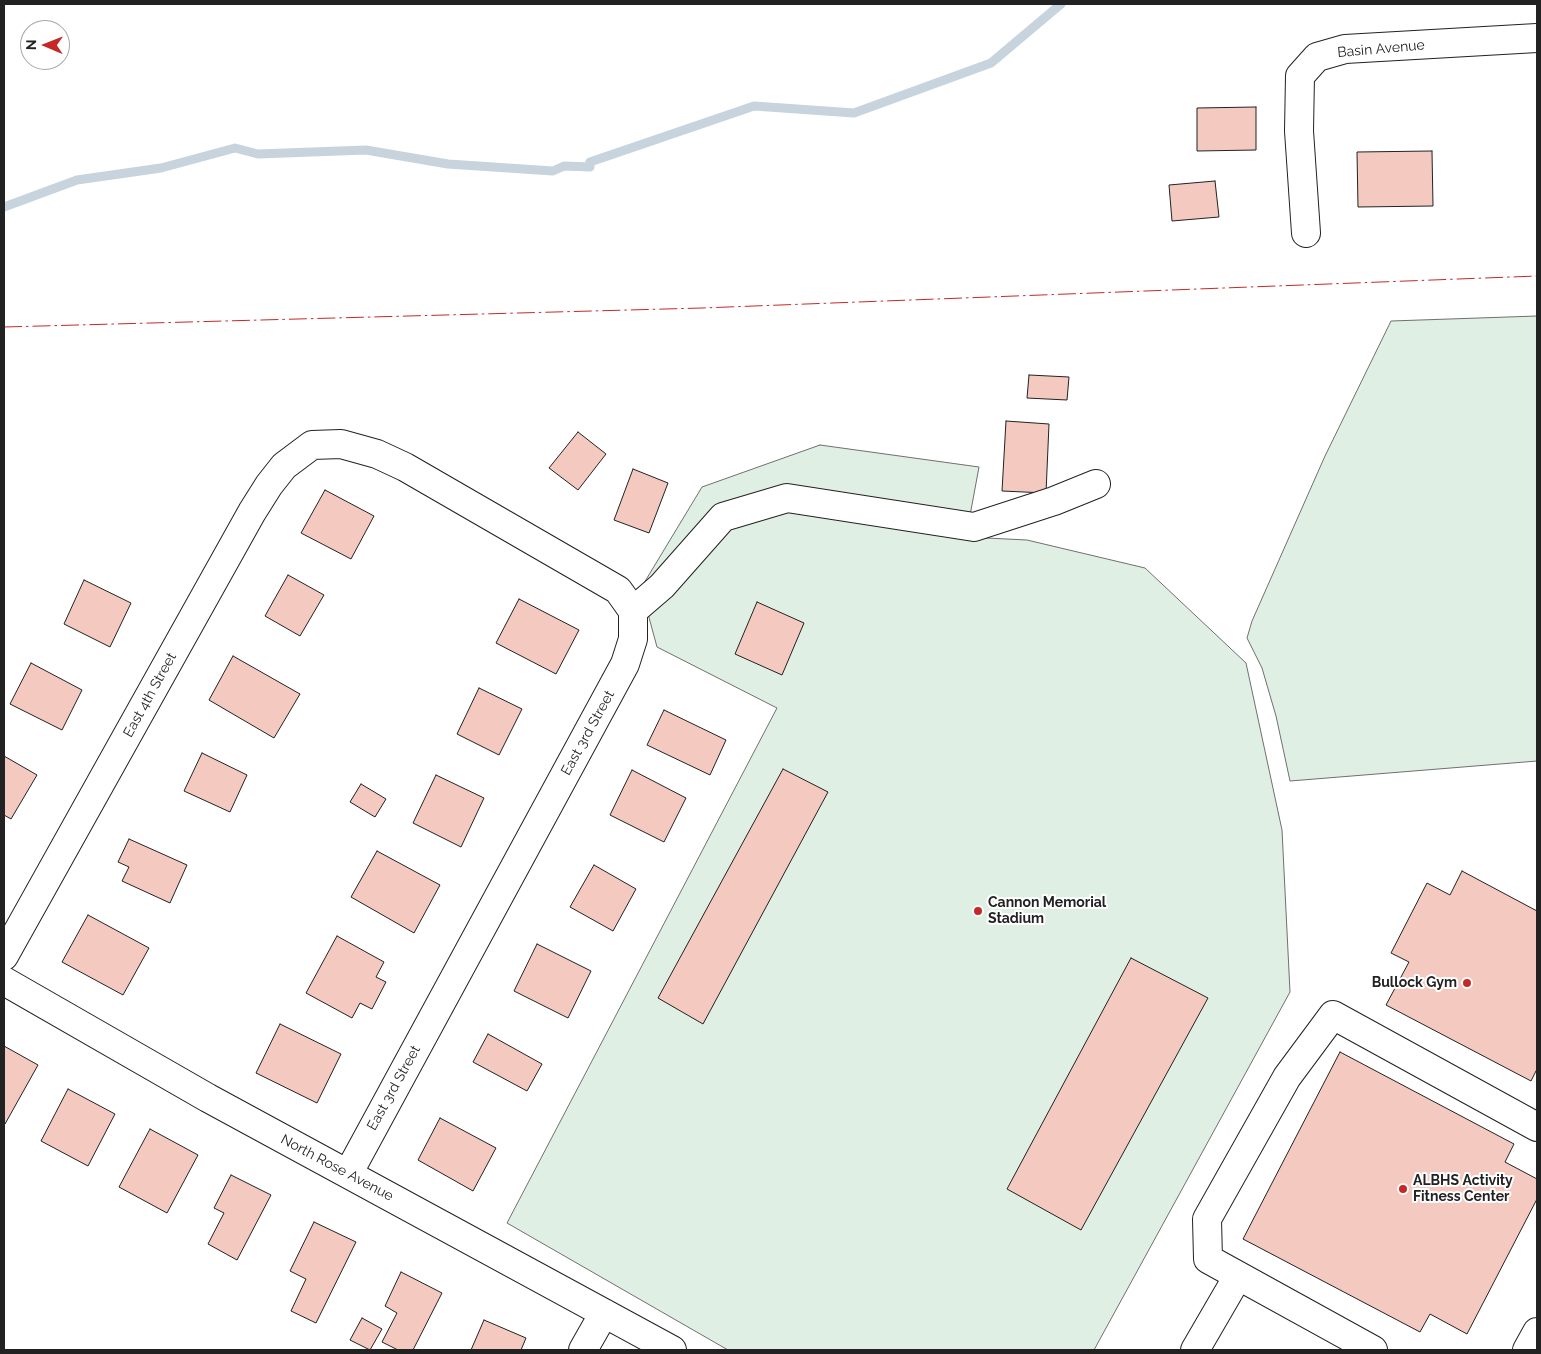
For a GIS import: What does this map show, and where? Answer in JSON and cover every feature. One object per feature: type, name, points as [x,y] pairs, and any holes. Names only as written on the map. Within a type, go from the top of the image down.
[{"type":"street","name":"Basin Avenue","points":[[1306,233],[1299,131],[1300,76],[1317,57],[1345,49],[1537,38]]},
{"type":"street","name":"East 4th Street","points":[[4,956],[252,512],[284,466],[312,445],[341,444],[377,454],[405,466],[618,590],[633,611]]},
{"type":"street","points":[[633,611],[662,586],[723,518],[787,498],[974,527],[1054,501],[1096,484]]},
{"type":"street","name":"East 3rd Street","points":[[348,1174],[625,664],[634,639],[633,611]]},
{"type":"street","name":"North Rose Avenue","points":[[4,981],[208,1098],[672,1350]]},
{"type":"street","points":[[1373,1350],[1208,1259],[1207,1219],[1287,1077],[1334,1015],[1537,1127]]},
{"type":"street","points":[[1196,1350],[1238,1276]]},
{"type":"street","points":[[583,1350],[604,1313]]},
{"type":"street","points":[[1527,1350],[1537,1332]]},
{"type":"green space","points":[[1537,316],[1537,761],[1290,781],[1276,716],[1262,668],[1247,638],[1252,621],[1325,456],[1391,321]]},
{"type":"green space","name":"Cannon Memorial Stadium","points":[[820,445],[979,467],[966,537],[1027,540],[1145,568],[1246,663],[1282,830],[1290,992],[1094,1350],[728,1350],[507,1223],[777,708],[657,647],[641,588],[702,487]]},
{"type":"building","points":[[1256,107],[1256,150],[1197,151],[1197,108]]},
{"type":"building","points":[[1432,151],[1433,206],[1358,207],[1357,152]]},
{"type":"building","points":[[1215,181],[1219,217],[1172,221],[1169,185]]},
{"type":"building","points":[[1029,375],[1069,377],[1067,400],[1027,398]]},
{"type":"building","points":[[1006,421],[1049,424],[1046,493],[1002,491]]},
{"type":"building","points":[[578,432],[606,454],[578,490],[549,468]]},
{"type":"building","points":[[633,469],[668,483],[649,533],[614,520]]},
{"type":"building","points":[[325,490],[374,516],[351,559],[301,533]]},
{"type":"building","points":[[288,575],[324,595],[300,636],[265,616]]},
{"type":"building","points":[[84,580],[131,603],[110,647],[64,624]]},
{"type":"building","points":[[519,599],[579,630],[556,674],[496,643]]},
{"type":"building","points":[[757,602],[804,623],[782,675],[735,654]]},
{"type":"building","points":[[233,656],[300,694],[274,738],[209,700]]},
{"type":"building","points":[[31,663],[82,690],[62,730],[10,704]]},
{"type":"building","points":[[479,688],[522,709],[499,755],[457,734]]},
{"type":"building","points":[[664,710],[726,740],[710,775],[647,745]]},
{"type":"building","points":[[202,753],[247,775],[230,812],[184,791]]},
{"type":"building","points":[[4,756],[37,775],[11,819],[4,815]]},
{"type":"building","points":[[783,769],[828,792],[703,1024],[658,998]]},
{"type":"building","points":[[632,770],[686,798],[664,842],[610,815]]},
{"type":"building","points":[[436,775],[484,798],[461,847],[413,823]]},
{"type":"building","points":[[361,784],[386,799],[375,817],[350,802]]},
{"type":"building","points":[[129,839],[187,865],[170,903],[122,881],[129,867],[118,862]]},
{"type":"building","points":[[377,851],[440,885],[414,933],[351,897]]},
{"type":"building","points":[[594,865],[636,889],[613,931],[570,907]]},
{"type":"building","name":"Bullock Gym","points":[[1462,871],[1537,911],[1537,1069],[1531,1081],[1386,1005],[1409,962],[1391,953],[1427,883],[1450,895]]},
{"type":"building","points":[[88,915],[149,948],[123,995],[62,962]]},
{"type":"building","points":[[337,936],[384,962],[376,977],[386,982],[372,1009],[360,1003],[352,1018],[306,993]]},
{"type":"building","points":[[537,944],[591,971],[568,1018],[514,991]]},
{"type":"building","points":[[1131,958],[1208,998],[1081,1230],[1007,1189]]},
{"type":"building","points":[[280,1024],[341,1054],[317,1103],[256,1073]]},
{"type":"building","points":[[488,1034],[542,1064],[527,1091],[473,1062]]},
{"type":"building","points":[[4,1046],[38,1065],[5,1124],[4,1123]]},
{"type":"building","name":"ALBHS Activity Fitness Center","points":[[1340,1052],[1514,1144],[1505,1162],[1537,1179],[1537,1199],[1467,1334],[1430,1314],[1420,1332],[1243,1239]]},
{"type":"building","points":[[68,1089],[115,1114],[88,1166],[41,1141]]},
{"type":"building","points":[[440,1118],[496,1148],[473,1191],[418,1160]]},
{"type":"building","points":[[150,1129],[198,1155],[167,1213],[119,1187]]},
{"type":"building","points":[[231,1175],[271,1195],[237,1260],[208,1244],[224,1213],[214,1208]]},
{"type":"building","points":[[314,1222],[356,1242],[316,1323],[291,1311],[306,1279],[290,1271]]},
{"type":"building","points":[[401,1272],[442,1293],[413,1350],[398,1350],[382,1342],[397,1313],[385,1306]]},
{"type":"building","points":[[362,1318],[382,1329],[370,1350],[350,1340]]},
{"type":"building","points":[[484,1320],[526,1338],[521,1350],[471,1350]]},
{"type":"waterway","points":[[4,207],[77,180],[161,168],[235,148],[258,154],[366,150],[448,164],[553,171],[564,166],[590,167],[590,162],[754,106],[854,113],[991,63],[1061,4]]},
{"type":"power","points":[[4,327],[702,308],[1537,276]]},
{"type":"place","name":"Cannon Memorial Stadium","points":[[978,911]]},
{"type":"place","name":"Bullock Gym","points":[[1467,983]]},
{"type":"place","name":"ALBHS Activity Fitness Center","points":[[1403,1189]]}]
